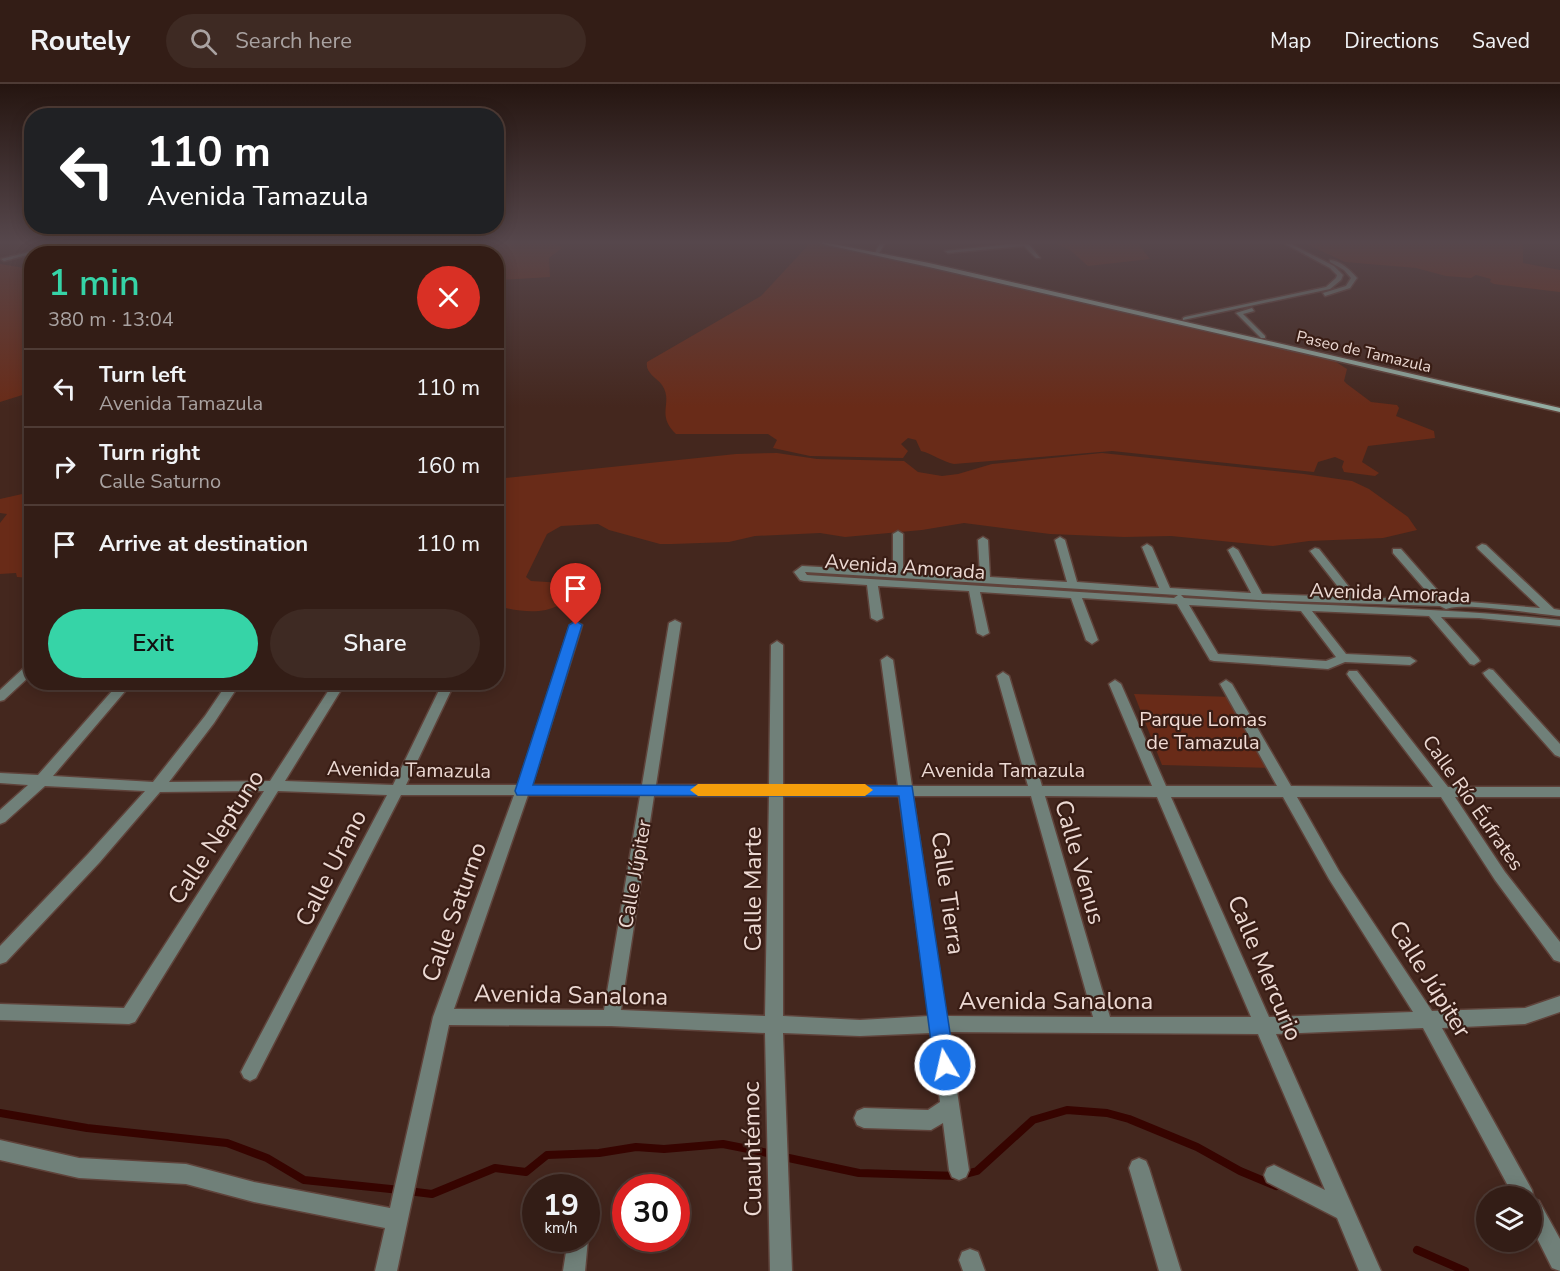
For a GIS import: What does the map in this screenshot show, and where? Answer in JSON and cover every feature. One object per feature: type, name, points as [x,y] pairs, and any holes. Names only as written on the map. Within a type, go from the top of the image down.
[{"type":"main road","name":"Paseo de Tamazula","points":[[1069,296],[1560,410]]},
{"type":"main road","name":"Paseo de Tamazula","points":[[1081,296],[1560,405]]},
{"type":"street","points":[[1185,319],[1284,296]]},
{"type":"street","points":[[1302,296],[1307,298]]},
{"type":"street","points":[[1199,322],[1315,296]]},
{"type":"street","points":[[1239,313],[1263,337]]},
{"type":"street","points":[[898,534],[898,575]]},
{"type":"street","points":[[983,540],[985,580]]},
{"type":"street","points":[[1060,540],[1074,590],[1092,640]]},
{"type":"street","points":[[1147,547],[1214,657],[1328,665],[1343,658],[1410,661]]},
{"type":"street","points":[[1482,547],[1556,612]]},
{"type":"street","points":[[1233,550],[1258,597]]},
{"type":"street","points":[[1315,551],[1355,601]]},
{"type":"street","points":[[1397,551],[1453,614]]},
{"type":"street","name":"Avenida Amorada","points":[[1556,612],[1443,603],[1074,590],[974,590],[919,581],[898,575],[813,569],[799,572],[804,578],[872,583],[919,581],[985,580],[1074,590],[1174,594],[1304,608],[1453,614],[1560,623]]},
{"type":"street","points":[[872,583],[877,618]]},
{"type":"street","points":[[974,590],[983,633]]},
{"type":"street","points":[[1304,608],[1343,658]]},
{"type":"street","points":[[1432,613],[1474,661]]},
{"type":"street","name":"Calle Júpiter","points":[[611,1018],[675,623]]},
{"type":"street","name":"Calle Saturno","points":[[386,1271],[442,1017],[523,791],[576,625]]},
{"type":"street","name":"Calle Marte","points":[[774,1025],[777,645]]},
{"type":"street","name":"Calle Tierra","points":[[887,660],[959,1170]]},
{"type":"street","points":[[1489,673],[1560,752]]},
{"type":"street","points":[[0,697],[24,674]]},
{"type":"street","name":"Calle Río Éufrates","points":[[1353,674],[1444,790],[1500,876],[1560,955]]},
{"type":"street","name":"Calle Venus","points":[[1003,676],[1104,1025]]},
{"type":"street","name":"Calle Mercurio","points":[[1115,684],[1370,1271]]},
{"type":"street","name":"Calle Júpiter","points":[[1226,684],[1334,875],[1428,1020],[1519,1186]]},
{"type":"street","points":[[0,818],[41,781],[120,690]]},
{"type":"street","points":[[0,957],[128,822],[158,787],[229,690]]},
{"type":"street","name":"Calle Neptuno","points":[[0,1012],[129,1016],[335,690]]},
{"type":"street","name":"Calle Urano","points":[[250,1072],[397,790],[444,690]]},
{"type":"street","name":"Avenida Tamazula","points":[[0,778],[158,787],[276,786],[397,790],[1444,790],[1560,792]]},
{"type":"street","name":"Avenida Sanalona","points":[[442,1017],[611,1018],[860,1028],[938,1024],[1264,1026],[1525,1016],[1560,1004]]},
{"type":"street","name":"Cuauhtémoc","points":[[774,1025],[781,1271]]},
{"type":"street","points":[[864,1118],[931,1120],[951,1105]]},
{"type":"street","points":[[0,1150],[79,1168],[186,1174],[254,1192],[396,1220]]},
{"type":"street","points":[[1139,1168],[1170,1271]]},
{"type":"street","points":[[1274,1176],[1344,1211]]},
{"type":"street","points":[[1542,1227],[1560,1260]]},
{"type":"street","points":[[574,1271],[576,1252]]},
{"type":"green space","points":[[0,296],[24,296],[24,394],[0,402]]},
{"type":"green space","points":[[760,296],[1055,296],[1333,360],[1347,369],[1344,381],[1347,384],[1371,402],[1397,405],[1399,408],[1396,416],[1434,431],[1435,438],[1368,446],[1362,462],[1379,473],[1375,476],[1344,472],[1342,467],[1344,461],[1335,457],[1318,462],[1314,472],[1112,451],[954,464],[921,451],[916,440],[908,438],[901,444],[908,451],[903,458],[810,456],[773,448],[777,440],[768,434],[676,434],[667,420],[665,391],[649,372],[647,362]]},
{"type":"green space","points":[[777,453],[817,459],[904,461],[918,472],[942,476],[992,464],[1102,453],[1304,474],[1352,481],[1369,489],[1408,517],[1417,530],[1383,538],[1309,541],[1273,546],[1171,536],[1050,534],[964,523],[922,530],[845,537],[820,533],[755,536],[729,542],[660,544],[609,530],[598,524],[561,526],[547,534],[526,577],[531,581],[580,584],[572,595],[554,608],[521,611],[504,607],[504,478],[736,454]]},
{"type":"green space","points":[[24,494],[24,578],[17,577],[16,573],[0,574],[0,523],[7,514],[0,513],[0,499]]},
{"type":"green space","name":"Parque Lomas de Tamazula","points":[[1134,694],[1234,697],[1272,768],[1162,765]]},
{"type":"waterway","points":[[784,1157],[859,1173],[958,1176],[977,1171],[1033,1120],[1067,1110],[1107,1113],[1129,1119],[1197,1147],[1240,1171],[1276,1186]]},
{"type":"waterway","points":[[0,1113],[87,1128],[227,1143],[267,1158],[304,1180],[400,1190]]},
{"type":"waterway","points":[[408,1191],[432,1194],[495,1168],[526,1172],[547,1155],[599,1153],[636,1147],[664,1149],[723,1144],[773,1154]]},
{"type":"waterway","points":[[1417,1250],[1465,1271]]},
{"type":"slow traffic","points":[[698,790],[865,790]]},
{"type":"route","points":[[576,625],[548,706],[523,791],[906,790],[945,1065]]}]
